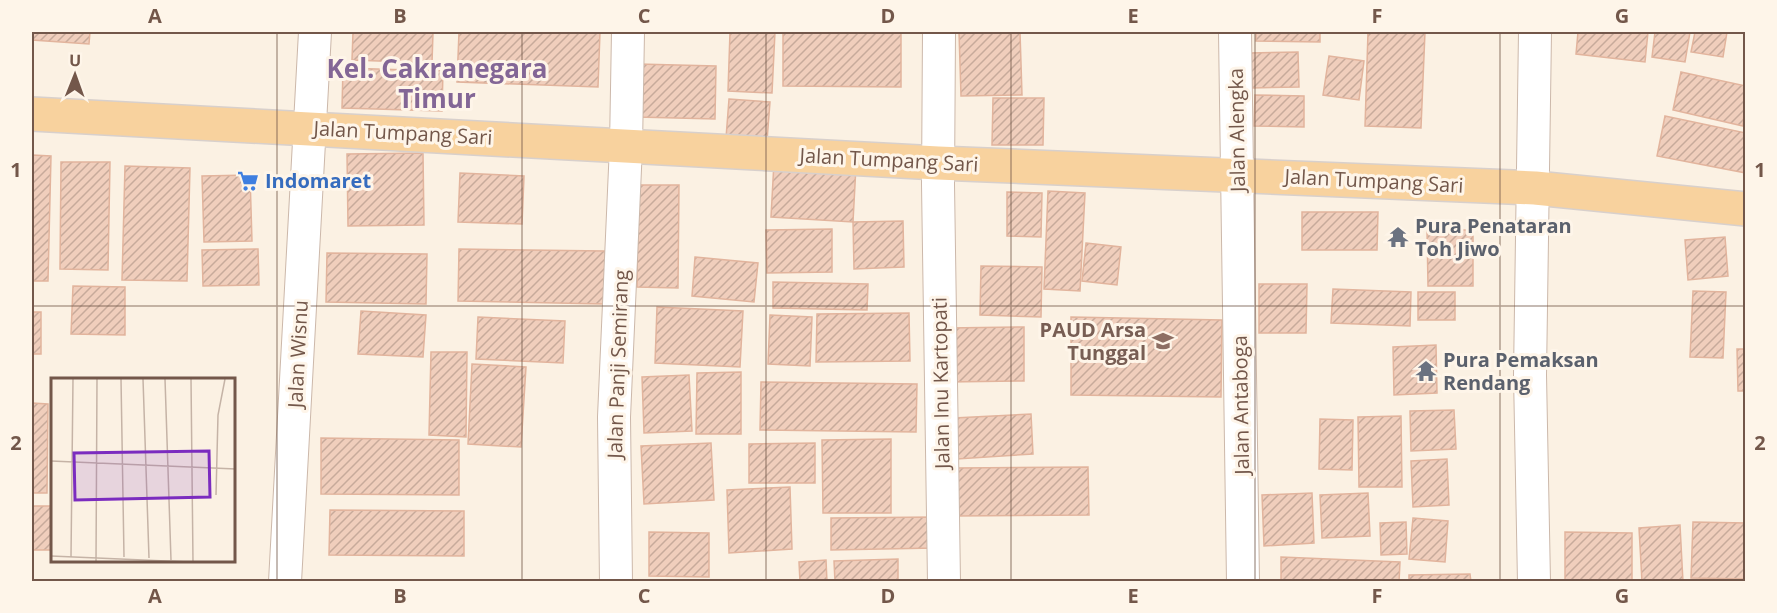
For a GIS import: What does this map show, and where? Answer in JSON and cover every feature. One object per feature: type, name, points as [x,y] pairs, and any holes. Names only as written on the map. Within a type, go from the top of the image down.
[{"type":"main road","name":"Jalan Tumpang Sari","points":[[32,114],[311,127],[626,146],[938,173],[1238,175],[1535,188],[1746,209]]},
{"type":"street","name":"Jalan Wisnu","points":[[285,582],[315,32]]},
{"type":"street","name":"Jalan Panji Semirang","points":[[616,582],[614,417],[626,146],[628,32]]},
{"type":"street","name":"Jalan Inu Kartopati","points":[[939,32],[938,173],[944,582]]},
{"type":"street","name":"Jalan Alengka","points":[[1235,32],[1240,228]]},
{"type":"street","points":[[1534,582],[1530,375],[1535,188],[1535,32]]},
{"type":"street","name":"Jalan Antaboga","points":[[1240,228],[1243,582]]},
{"type":"building","points":[[32,32],[90,32],[89,44],[32,40]]},
{"type":"building","points":[[353,32],[433,33],[432,63],[352,60]]},
{"type":"building","points":[[459,32],[600,32],[598,87],[457,82]]},
{"type":"building","points":[[730,32],[775,32],[772,93],[728,91]]},
{"type":"building","points":[[783,32],[901,32],[901,87],[783,86]]},
{"type":"building","points":[[959,32],[1020,32],[1022,95],[961,96]]},
{"type":"building","points":[[1256,32],[1320,32],[1320,42],[1256,41]]},
{"type":"building","points":[[1368,32],[1425,32],[1421,128],[1365,126]]},
{"type":"building","points":[[1578,32],[1648,32],[1645,62],[1576,54]]},
{"type":"building","points":[[1655,32],[1690,32],[1685,62],[1652,57]]},
{"type":"building","points":[[1695,32],[1727,32],[1723,57],[1691,52]]},
{"type":"building","points":[[1298,52],[1299,87],[1252,88],[1250,53]]},
{"type":"building","points":[[1329,56],[1364,61],[1359,100],[1323,95]]},
{"type":"building","points":[[638,64],[716,66],[715,119],[637,117]]},
{"type":"building","points":[[343,68],[443,71],[442,111],[342,108]]},
{"type":"building","points":[[1681,72],[1746,86],[1743,126],[1673,110]]},
{"type":"building","points":[[1255,95],[1304,96],[1304,127],[1254,126]]},
{"type":"building","points":[[993,98],[1044,98],[1043,145],[992,145]]},
{"type":"building","points":[[729,99],[770,102],[767,141],[726,138]]},
{"type":"building","points":[[1665,116],[1746,133],[1746,173],[1657,156]]},
{"type":"building","points":[[423,153],[424,225],[348,226],[347,154]]},
{"type":"building","points":[[32,155],[51,156],[48,281],[32,281]]},
{"type":"building","points":[[61,162],[110,162],[108,270],[60,269]]},
{"type":"building","points":[[774,162],[856,166],[853,222],[771,217]]},
{"type":"building","points":[[125,166],[190,168],[187,281],[122,280]]},
{"type":"building","points":[[460,173],[524,176],[522,224],[458,222]]},
{"type":"building","points":[[250,175],[252,241],[204,242],[202,176]]},
{"type":"building","points":[[638,185],[679,185],[678,288],[637,287]]},
{"type":"building","points":[[1048,191],[1085,193],[1080,291],[1044,289]]},
{"type":"building","points":[[1007,192],[1042,193],[1041,237],[1007,236]]},
{"type":"building","points":[[1302,212],[1378,212],[1377,250],[1302,250]]},
{"type":"building","points":[[903,221],[904,267],[854,269],[853,222]]},
{"type":"building","points":[[832,229],[832,272],[767,273],[766,230]]},
{"type":"building","points":[[1427,230],[1473,230],[1473,286],[1428,286]]},
{"type":"building","points":[[1725,237],[1728,276],[1688,280],[1685,240]]},
{"type":"building","points":[[1086,243],[1121,247],[1117,285],[1082,281]]},
{"type":"building","points":[[258,249],[259,285],[203,286],[202,250]]},
{"type":"building","points":[[459,249],[605,251],[604,304],[458,301]]},
{"type":"building","points":[[327,253],[427,254],[426,304],[326,302]]},
{"type":"building","points":[[695,257],[758,263],[754,302],[692,296]]},
{"type":"building","points":[[981,266],[1042,267],[1041,317],[980,315]]},
{"type":"building","points":[[773,282],[868,284],[867,310],[773,308]]},
{"type":"building","points":[[1259,284],[1307,284],[1306,333],[1259,333]]},
{"type":"building","points":[[73,286],[125,287],[125,335],[71,334]]},
{"type":"building","points":[[1333,289],[1411,292],[1410,326],[1331,323]]},
{"type":"building","points":[[1693,291],[1726,292],[1723,358],[1690,357]]},
{"type":"building","points":[[1418,292],[1455,292],[1455,320],[1418,320]]},
{"type":"building","points":[[657,307],[743,311],[740,367],[655,363]]},
{"type":"building","points":[[361,311],[426,315],[423,357],[358,354]]},
{"type":"building","points":[[32,312],[41,312],[41,354],[32,354]]},
{"type":"building","points":[[909,313],[910,361],[816,362],[817,314]]},
{"type":"building","points":[[770,315],[812,317],[810,366],[768,364]]},
{"type":"building","points":[[478,317],[565,321],[563,363],[476,359]]},
{"type":"building","points":[[1071,317],[1222,320],[1221,397],[1071,395]]},
{"type":"building","points":[[1024,327],[1024,381],[948,382],[947,328]]},
{"type":"building","points":[[1436,345],[1437,393],[1394,395],[1393,347]]},
{"type":"building","points":[[1737,349],[1746,349],[1746,391],[1738,391]]},
{"type":"building","points":[[431,352],[467,352],[466,437],[429,435]]},
{"type":"building","points":[[472,364],[526,367],[521,447],[468,444]]},
{"type":"building","points":[[741,372],[741,434],[696,434],[697,373]]},
{"type":"building","points":[[689,375],[692,431],[644,433],[642,377]]},
{"type":"building","points":[[761,382],[917,384],[916,432],[760,430]]},
{"type":"building","points":[[32,403],[48,404],[47,493],[32,493]]},
{"type":"building","points":[[1454,410],[1456,449],[1411,451],[1410,411]]},
{"type":"building","points":[[1031,414],[1033,454],[957,459],[954,418]]},
{"type":"building","points":[[1401,416],[1402,487],[1359,487],[1358,417]]},
{"type":"building","points":[[1320,419],[1353,420],[1352,470],[1319,469]]},
{"type":"building","points":[[321,438],[459,440],[459,495],[321,494]]},
{"type":"building","points":[[891,439],[891,513],[823,513],[822,440]]},
{"type":"building","points":[[711,443],[714,500],[644,504],[641,446]]},
{"type":"building","points":[[815,443],[815,483],[749,483],[749,444]]},
{"type":"building","points":[[1447,459],[1449,505],[1413,507],[1411,461]]},
{"type":"building","points":[[1088,467],[1089,515],[957,516],[957,468]]},
{"type":"building","points":[[790,487],[792,549],[729,553],[727,490]]},
{"type":"building","points":[[1312,493],[1314,543],[1264,546],[1262,495]]},
{"type":"building","points":[[1368,493],[1370,536],[1322,538],[1320,495]]},
{"type":"building","points":[[32,506],[51,506],[51,550],[32,550]]},
{"type":"building","points":[[330,510],[464,511],[464,556],[329,555]]},
{"type":"building","points":[[934,517],[935,548],[831,550],[831,518]]},
{"type":"building","points":[[1413,518],[1448,521],[1445,562],[1409,559]]},
{"type":"building","points":[[1406,522],[1407,554],[1381,555],[1380,523]]},
{"type":"building","points":[[1693,522],[1746,523],[1744,579],[1691,578]]},
{"type":"building","points":[[1680,525],[1683,582],[1642,582],[1639,528]]},
{"type":"building","points":[[649,532],[709,533],[709,577],[649,576]]},
{"type":"building","points":[[1565,532],[1632,533],[1632,582],[1565,582]]},
{"type":"building","points":[[1281,557],[1400,562],[1399,582],[1281,582]]},
{"type":"building","points":[[898,559],[898,582],[835,582],[834,561]]},
{"type":"building","points":[[826,560],[827,582],[800,582],[799,562]]},
{"type":"building","points":[[1470,574],[1471,582],[1409,582],[1409,575]]},
{"type":"place","name":"Indomaret","points":[[248,181]]},
{"type":"place","name":"Pura Penataran Toh Jiwo","points":[[1398,237]]},
{"type":"place","name":"PAUD Arsa Tunggal","points":[[1163,341]]},
{"type":"place","name":"Pura Pemaksan Rendang","points":[[1426,371]]},
{"type":"district","name":"Kel. Cakranegara Timur","points":[[437,84]]}]
